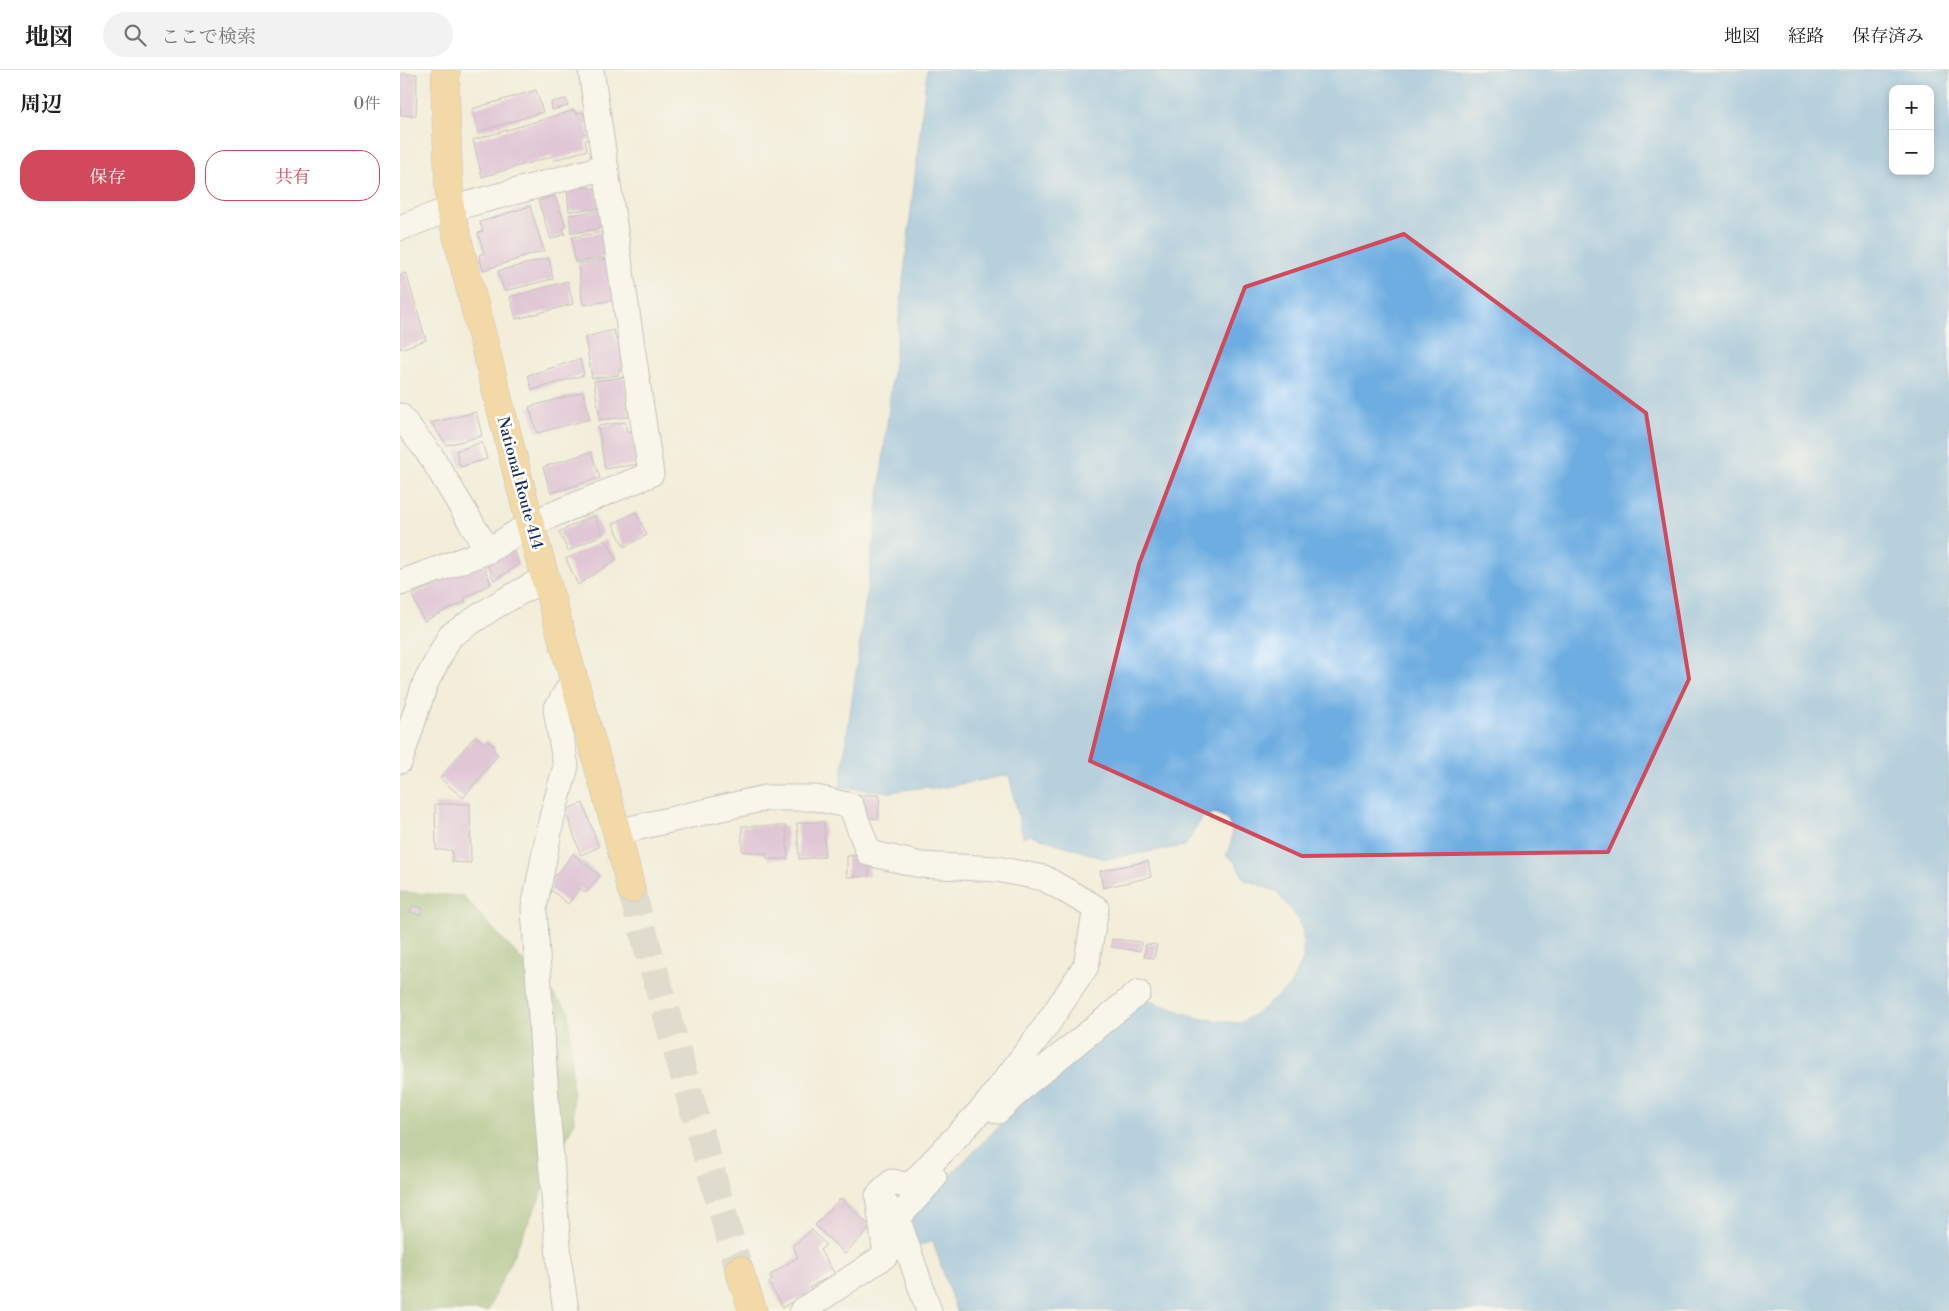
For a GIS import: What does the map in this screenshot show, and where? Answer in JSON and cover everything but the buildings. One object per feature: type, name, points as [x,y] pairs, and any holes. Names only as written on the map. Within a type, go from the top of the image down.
[{"type":"highway","name":"National Route 414","points":[[446,70],[445,90],[450,210],[530,524],[617,832],[631,890]]},
{"type":"highway","points":[[739,1270],[752,1311]]},
{"type":"street","points":[[400,583],[488,550],[530,524],[652,474],[591,70]]},
{"type":"street","points":[[400,228],[450,210],[606,167]]},
{"type":"street","points":[[400,416],[431,456],[488,550]]},
{"type":"street","points":[[400,761],[425,684],[450,636],[495,606],[545,578]]},
{"type":"street","points":[[566,1311],[560,1270],[547,1116],[534,908],[552,817],[566,766],[556,710],[574,679]]},
{"type":"street","points":[[617,832],[765,798],[816,798],[851,806],[869,853],[921,865],[997,869],[1044,878],[1096,908],[1086,966],[1046,1026],[994,1095],[910,1186],[892,1182],[878,1196]]},
{"type":"street","points":[[897,1219],[975,1134],[1027,1083],[1138,992]]},
{"type":"street","points":[[878,1196],[897,1219],[929,1311]]},
{"type":"street","points":[[802,1311],[886,1255],[878,1196]]},
{"type":"highlighted area","points":[[1404,234],[1646,413],[1689,679],[1608,852],[1302,856],[1090,761],[1139,564],[1245,287]]},
{"type":"green space","points":[[400,892],[463,896],[569,1011],[574,1122],[488,1311],[400,1311]]},
{"type":"water","points":[[927,70],[1949,70],[1949,1311],[956,1311],[933,1241],[915,1247],[904,1221],[1040,1085],[1144,999],[1202,1019],[1240,1023],[1261,1010],[1289,987],[1303,960],[1303,932],[1297,918],[1276,891],[1245,880],[1234,861],[1226,855],[1231,842],[1231,827],[1225,818],[1215,813],[1202,818],[1185,846],[1105,859],[1031,835],[1023,837],[1009,775],[934,789],[926,787],[890,792],[840,787],[874,539]]},
{"type":"tunnel","points":[[631,889],[739,1270]]}]
